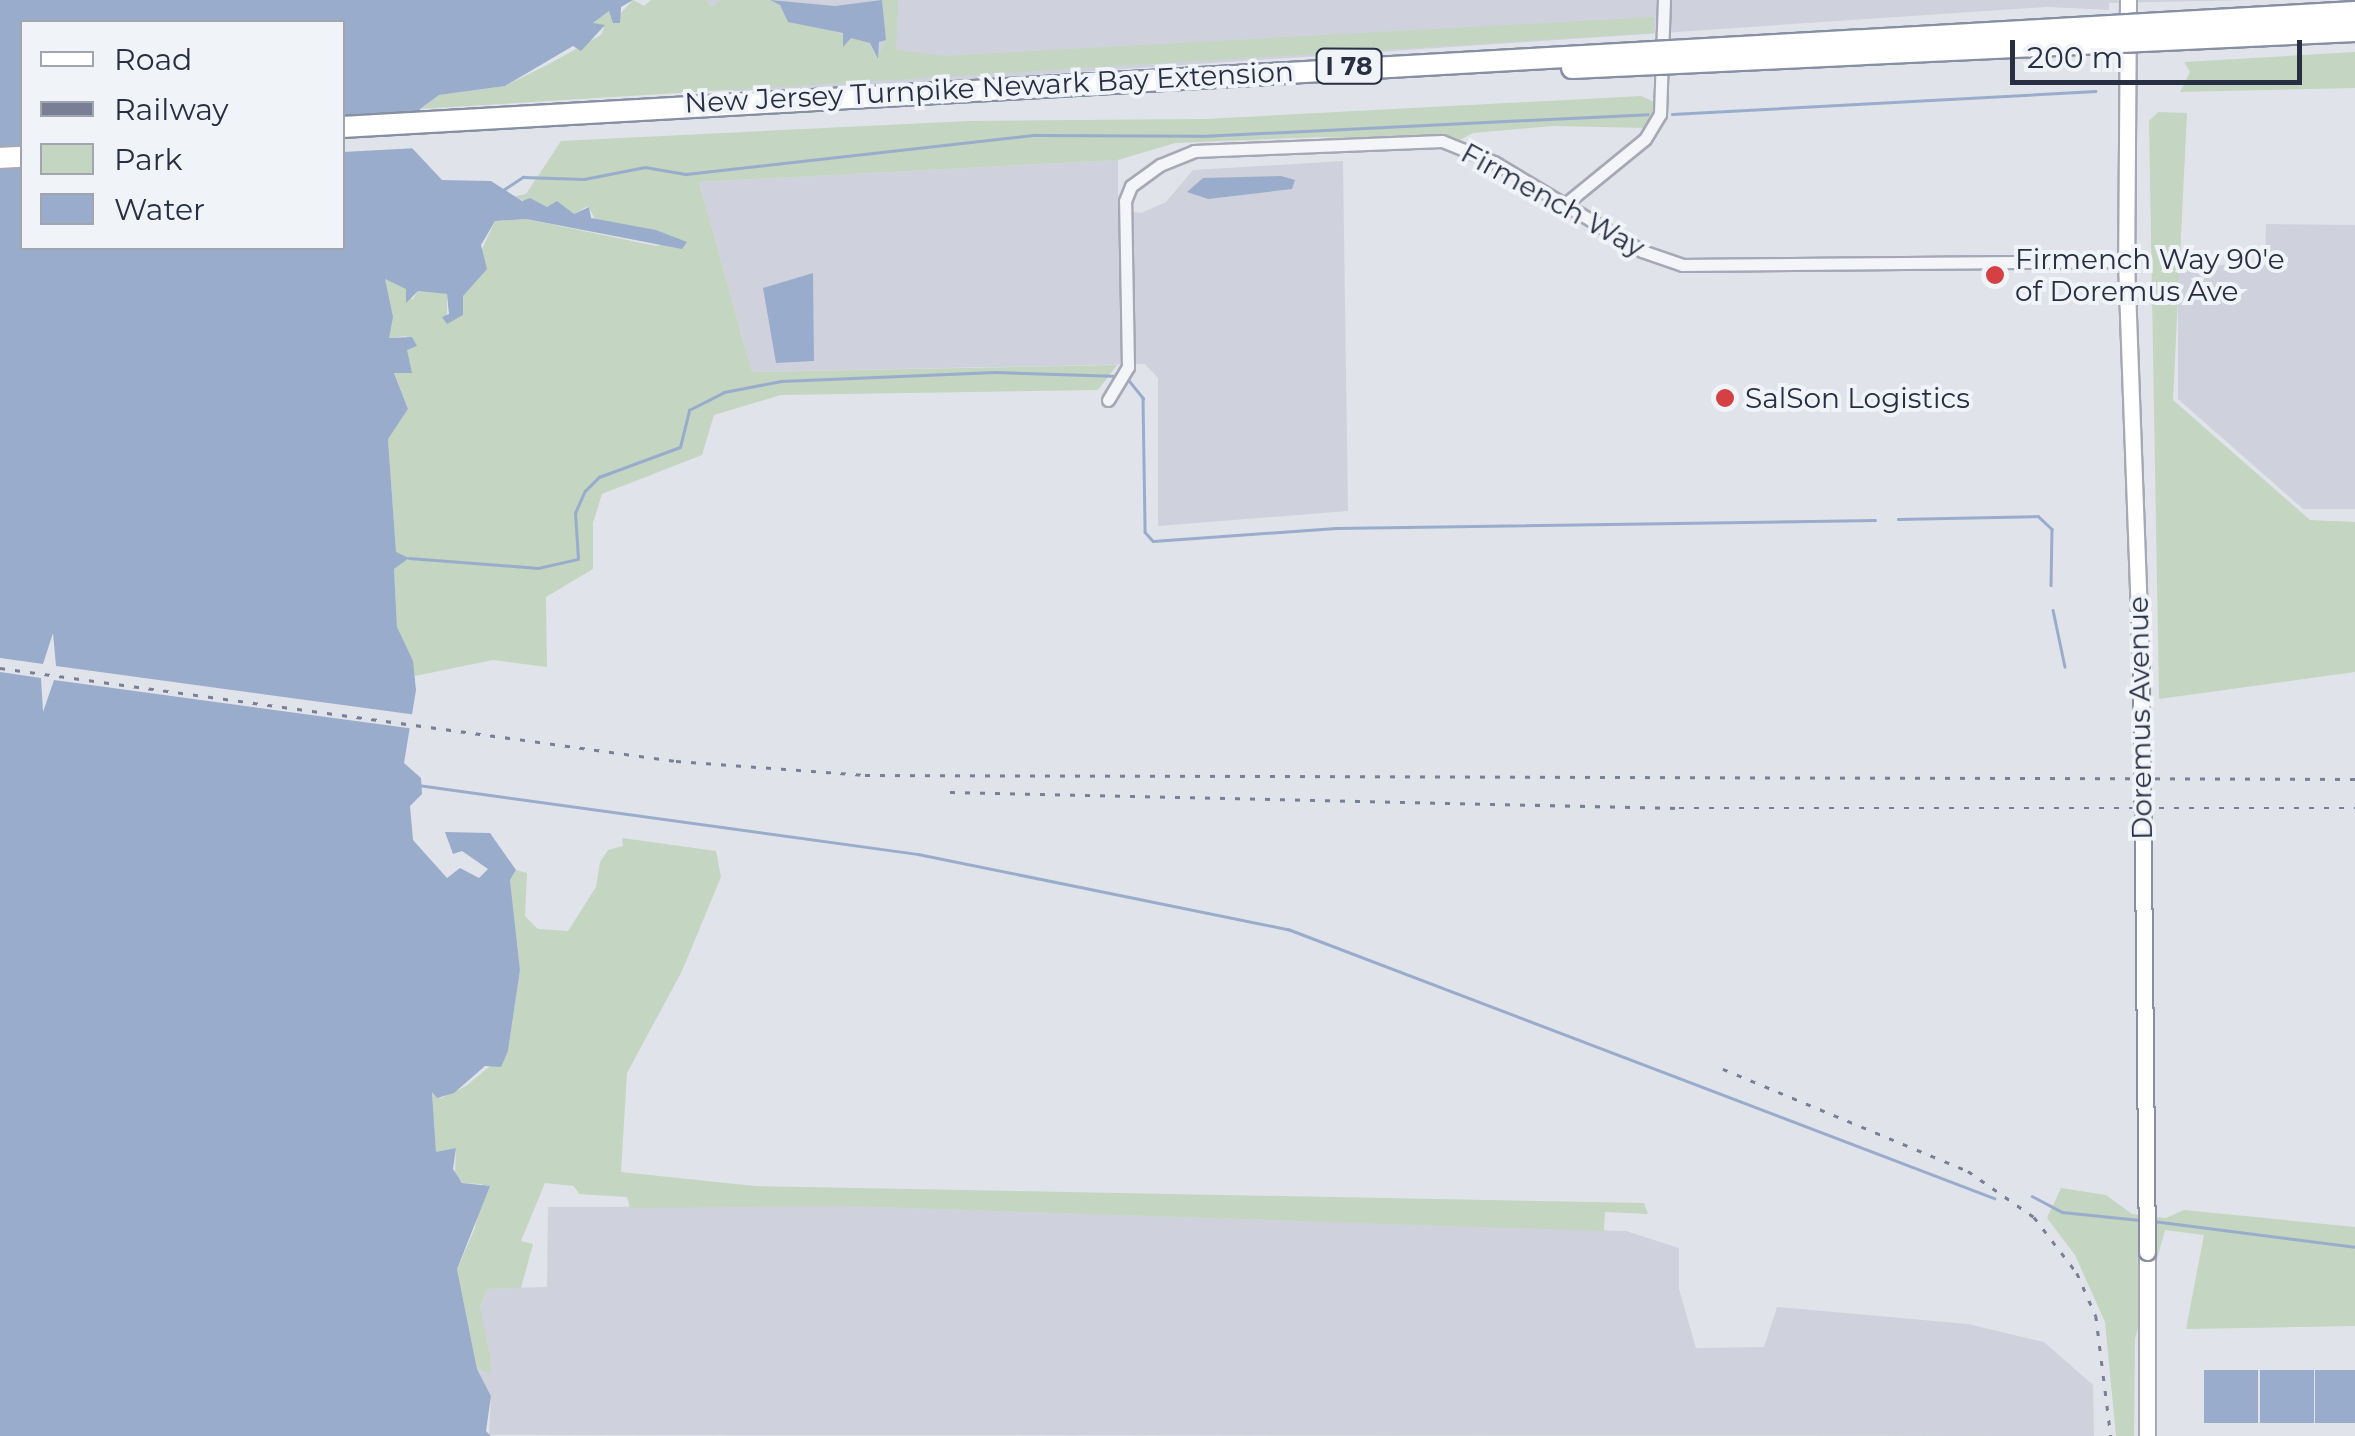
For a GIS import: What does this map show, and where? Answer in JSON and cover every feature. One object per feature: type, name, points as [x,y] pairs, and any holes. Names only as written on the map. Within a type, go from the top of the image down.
[{"type":"highway","name":"New Jersey Turnpike Newark Bay Extension","points":[[345,127],[2355,12]]},
{"type":"highway","name":"New Jersey Turnpike Newark Bay Extension","points":[[345,139],[1194,85],[2355,31]]},
{"type":"main road","name":"Doremus Avenue","points":[[2128,0],[2126,261],[2141,662],[2147,1436]]},
{"type":"street","points":[[1564,205],[1645,139],[1660,114],[1664,0]]},
{"type":"street","name":"Firmench Way","points":[[1108,400],[1128,366],[1126,201],[1131,186],[1160,165],[1194,151],[1442,141],[1494,162],[1642,252],[1683,266],[2126,261]]},
{"type":"shaded area","points":[[633,0],[644,6],[651,0],[2254,0],[2109,3],[2109,10],[2047,7],[738,95]]},
{"type":"shaded area","points":[[1118,160],[1118,210],[1141,213],[1166,202],[1193,170],[1343,161],[1348,511],[1158,526],[1158,378],[1145,364],[752,372],[699,182]]},
{"type":"shaded area","points":[[2266,224],[2355,225],[2355,509],[2303,509],[2178,399],[2178,265],[2265,265]]},
{"type":"shaded area","points":[[844,1206],[1626,1231],[1679,1248],[1679,1289],[1696,1348],[1764,1347],[1777,1307],[1968,1324],[2044,1342],[2093,1385],[2094,1436],[489,1435],[491,1396],[477,1369],[489,1373],[491,1359],[480,1308],[488,1289],[547,1287],[548,1207]]},
{"type":"green space","points":[[633,0],[644,6],[651,0],[706,0],[711,7],[721,0],[770,0],[803,22],[870,43],[876,60],[886,40],[882,0],[898,0],[896,50],[945,56],[1654,17],[1654,33],[420,109],[439,95],[505,86],[547,65],[601,35],[604,27],[592,24],[609,11],[619,15]]},
{"type":"green space","points":[[2355,52],[2355,88],[2180,92],[2190,72],[2184,62]]},
{"type":"green space","points":[[1641,96],[1659,104],[1647,128],[1553,126],[1473,133],[1456,142],[1321,137],[1175,143],[1118,160],[699,182],[752,372],[1117,365],[1098,390],[781,395],[714,415],[702,455],[602,494],[593,523],[593,569],[546,597],[547,667],[493,660],[415,676],[397,627],[394,569],[403,562],[396,553],[388,438],[408,409],[394,372],[407,363],[407,349],[416,346],[406,336],[389,338],[385,279],[407,288],[412,300],[418,291],[447,294],[447,324],[495,221],[526,219],[656,246],[678,241],[595,219],[588,206],[574,214],[512,197],[526,194],[561,141],[968,121],[1206,119]]},
{"type":"green space","points":[[2158,112],[2187,113],[2173,400],[2310,520],[2355,522],[2355,672],[2159,699],[2149,121]]},
{"type":"green space","points":[[622,838],[716,851],[721,877],[682,971],[627,1073],[621,1172],[755,1186],[1644,1203],[1648,1214],[1605,1212],[1604,1231],[844,1206],[630,1208],[627,1197],[579,1194],[574,1186],[545,1183],[521,1241],[533,1244],[521,1288],[488,1289],[480,1307],[491,1359],[490,1374],[477,1369],[457,1269],[475,1228],[482,1184],[463,1183],[455,1175],[456,1148],[436,1153],[432,1092],[441,1098],[466,1086],[508,1051],[520,970],[510,880],[516,870],[527,873],[525,916],[538,929],[568,931],[596,887],[600,862],[608,850],[623,846]]},
{"type":"green space","points":[[2061,1188],[2106,1195],[2132,1214],[2166,1218],[2184,1210],[2355,1227],[2355,1326],[2186,1329],[2204,1235],[2165,1230],[2135,1339],[2134,1436],[2116,1436],[2105,1322],[2075,1255],[2047,1218]]},
{"type":"water","points":[[0,0],[633,0],[621,7],[620,23],[613,23],[609,11],[593,23],[605,25],[581,51],[573,46],[505,86],[439,95],[420,109],[412,148],[442,180],[491,181],[522,201],[530,198],[547,207],[557,201],[574,214],[589,207],[591,218],[656,230],[687,242],[682,249],[526,219],[495,221],[481,245],[487,269],[463,296],[463,315],[447,324],[442,317],[449,314],[447,294],[418,291],[406,303],[406,289],[385,279],[393,317],[389,338],[412,337],[417,346],[407,350],[412,373],[394,373],[408,409],[388,439],[396,552],[409,558],[394,569],[397,627],[413,661],[416,690],[404,763],[421,778],[422,794],[410,806],[413,840],[447,878],[460,868],[479,878],[488,869],[462,851],[453,854],[445,832],[490,833],[516,870],[510,880],[520,970],[508,1051],[501,1067],[485,1066],[454,1093],[437,1098],[432,1092],[436,1152],[456,1148],[453,1169],[462,1183],[490,1186],[457,1269],[477,1369],[491,1396],[486,1431],[491,1436],[0,1436]]},
{"type":"water","points":[[770,0],[835,6],[882,0],[886,40],[879,42],[878,59],[870,43],[851,38],[843,47],[843,33],[788,22],[780,5]]},
{"type":"water","points":[[1281,176],[1295,180],[1292,189],[1208,199],[1187,192],[1203,178]]},
{"type":"water","points":[[813,273],[814,361],[776,363],[763,288]]},
{"type":"water","points":[[2204,1370],[2258,1370],[2258,1423],[2204,1423]]},
{"type":"water","points":[[2260,1370],[2314,1370],[2314,1423],[2260,1423]]},
{"type":"water","points":[[2315,1370],[2355,1370],[2355,1423],[2315,1423]]},
{"type":"pier","points":[[425,112],[417,148],[345,152],[345,116]]},
{"type":"pier","points":[[53,633],[56,666],[417,715],[415,729],[54,680],[43,712],[41,678],[0,672],[0,658],[43,664]]},
{"type":"waterway","points":[[1672,114],[2095,91]]},
{"type":"waterway","points":[[503,190],[523,177],[584,179],[645,167],[686,174],[1035,135],[1201,136],[1647,114]]},
{"type":"waterway","points":[[409,558],[538,568],[578,559],[575,513],[585,491],[599,477],[680,447],[689,410],[724,392],[781,381],[995,372],[1119,376]]},
{"type":"waterway","points":[[1127,378],[1143,398],[1145,532],[1153,541],[1336,528],[1875,520]]},
{"type":"waterway","points":[[1898,519],[2038,516],[2052,529],[2051,585]]},
{"type":"waterway","points":[[2053,610],[2065,667]]},
{"type":"waterway","points":[[418,785],[918,854],[1288,929],[1994,1198]]},
{"type":"waterway","points":[[2032,1196],[2062,1212],[2140,1220]]},
{"type":"waterway","points":[[2153,1221],[2355,1247]]},
{"type":"railway","points":[[0,668],[676,761],[865,775],[2355,779]]},
{"type":"railway","points":[[950,792],[1679,808],[2355,808]]},
{"type":"railway","points":[[1723,1069],[1968,1171],[2034,1217],[2077,1273],[2096,1316],[2111,1436]]},
{"type":"place","name":"Firmench Way 90'e of Doremus Ave","points":[[1995,275]]},
{"type":"place","name":"SalSon Logistics","points":[[1725,398]]}]
